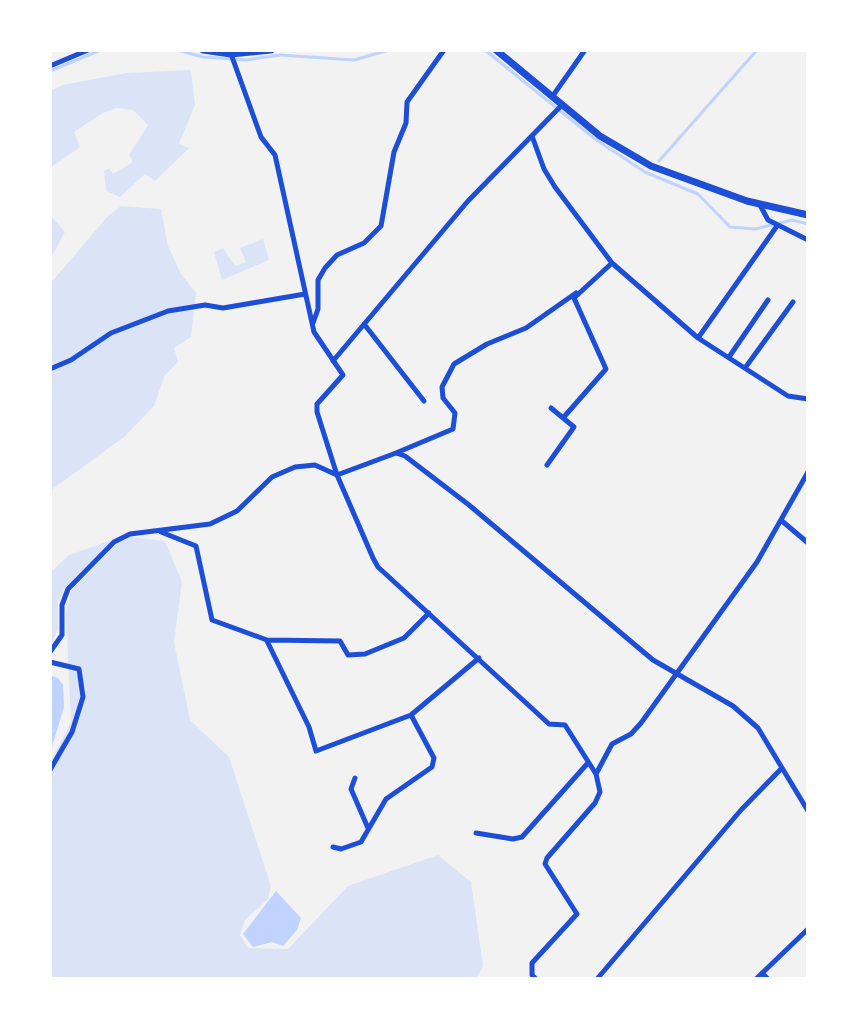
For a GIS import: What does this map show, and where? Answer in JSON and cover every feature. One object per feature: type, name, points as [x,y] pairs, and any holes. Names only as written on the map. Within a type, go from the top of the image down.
[{"type":"main road","points":[[203,50],[231,58],[271,50]]},
{"type":"main road","points":[[496,50],[552,97],[560,108],[651,166],[684,181],[760,205],[808,215]]},
{"type":"street","points":[[50,66],[88,50]]},
{"type":"street","points":[[312,324],[318,309],[318,280],[325,268],[337,255],[364,243],[381,226],[394,152],[406,123],[407,102],[444,50]]},
{"type":"street","points":[[552,97],[585,50]]},
{"type":"street","points":[[231,58],[254,111],[261,137],[275,155],[312,324],[342,378],[317,404],[317,412],[337,475],[378,567],[549,724],[565,725],[596,774],[600,792],[595,803],[545,864],[577,914],[532,963],[532,975],[536,979]]},
{"type":"street","points":[[333,361],[468,201],[560,108]]},
{"type":"street","points":[[532,136],[544,169],[555,187],[612,263],[698,338],[788,396],[808,399]]},
{"type":"street","points":[[760,205],[774,224],[808,240]]},
{"type":"street","points":[[698,338],[774,224]]},
{"type":"street","points":[[50,652],[62,635],[62,605],[68,589],[114,542],[130,534],[210,524],[237,511],[272,477],[295,467],[315,465],[337,475],[453,429],[455,413],[443,398],[442,387],[454,364],[487,344],[526,328],[612,263]]},
{"type":"street","points":[[563,418],[606,369],[576,305],[576,293]]},
{"type":"street","points":[[50,369],[71,360],[111,333],[168,311],[205,305],[223,308],[305,294]]},
{"type":"street","points":[[729,357],[768,300]]},
{"type":"street","points":[[745,368],[793,302]]},
{"type":"street","points":[[364,324],[424,401]]},
{"type":"street","points":[[547,465],[574,427],[551,408]]},
{"type":"street","points":[[396,453],[405,456],[469,505],[629,641],[733,706],[758,728],[808,811]]},
{"type":"street","points":[[596,774],[612,744],[631,734],[677,673],[782,521],[808,472]]},
{"type":"street","points":[[782,521],[808,543]]},
{"type":"street","points":[[159,532],[196,546],[212,620],[267,640],[340,641],[348,655],[365,654],[404,638],[429,613]]},
{"type":"street","points":[[267,640],[309,727],[316,751],[411,715],[479,658]]},
{"type":"street","points":[[50,662],[79,669],[83,697],[72,732],[50,770]]},
{"type":"street","points":[[333,847],[341,849],[361,842],[386,799],[432,767],[434,758],[411,715]]},
{"type":"street","points":[[476,833],[513,839],[522,837],[587,764]]},
{"type":"street","points":[[597,979],[741,810],[781,769]]},
{"type":"street","points":[[355,778],[351,789],[368,829]]},
{"type":"street","points":[[756,979],[808,929]]},
{"type":"street","points":[[762,973],[768,979]]},
{"type":"shaded area","points":[[191,70],[195,105],[179,144],[189,148],[155,181],[145,174],[120,197],[106,191],[104,171],[109,168],[113,174],[133,162],[129,155],[148,125],[133,110],[116,108],[74,132],[80,147],[50,168],[50,91],[63,85],[126,73]]},
{"type":"shaded area","points":[[121,206],[161,209],[168,246],[181,274],[196,293],[191,337],[174,348],[178,362],[165,375],[154,406],[124,437],[50,491],[50,284],[108,216]]},
{"type":"shaded area","points":[[50,215],[65,232],[53,254],[50,253]]},
{"type":"shaded area","points":[[263,239],[269,260],[222,280],[214,252],[223,248],[235,266],[246,262],[240,248]]},
{"type":"shaded area","points":[[130,537],[165,541],[182,582],[174,642],[190,720],[229,757],[271,886],[268,899],[245,920],[240,935],[248,948],[288,949],[348,886],[438,855],[471,882],[483,966],[476,979],[50,979],[50,763],[71,722],[66,614],[71,591],[116,545]]},
{"type":"shaded area","points":[[112,540],[65,588],[58,603],[58,629],[50,647],[50,573],[69,555]]},
{"type":"water","points":[[50,675],[58,678],[63,685],[64,707],[50,753]]},
{"type":"water","points":[[276,891],[301,918],[297,930],[283,946],[272,942],[253,947],[243,934]]},
{"type":"waterway","points":[[50,71],[101,50]]},
{"type":"waterway","points":[[177,50],[203,57],[246,60],[280,55],[354,60],[389,50]]},
{"type":"waterway","points":[[485,50],[595,139],[645,172],[698,194],[730,227],[755,229],[792,220],[808,224]]},
{"type":"waterway","points":[[659,161],[757,50]]}]
